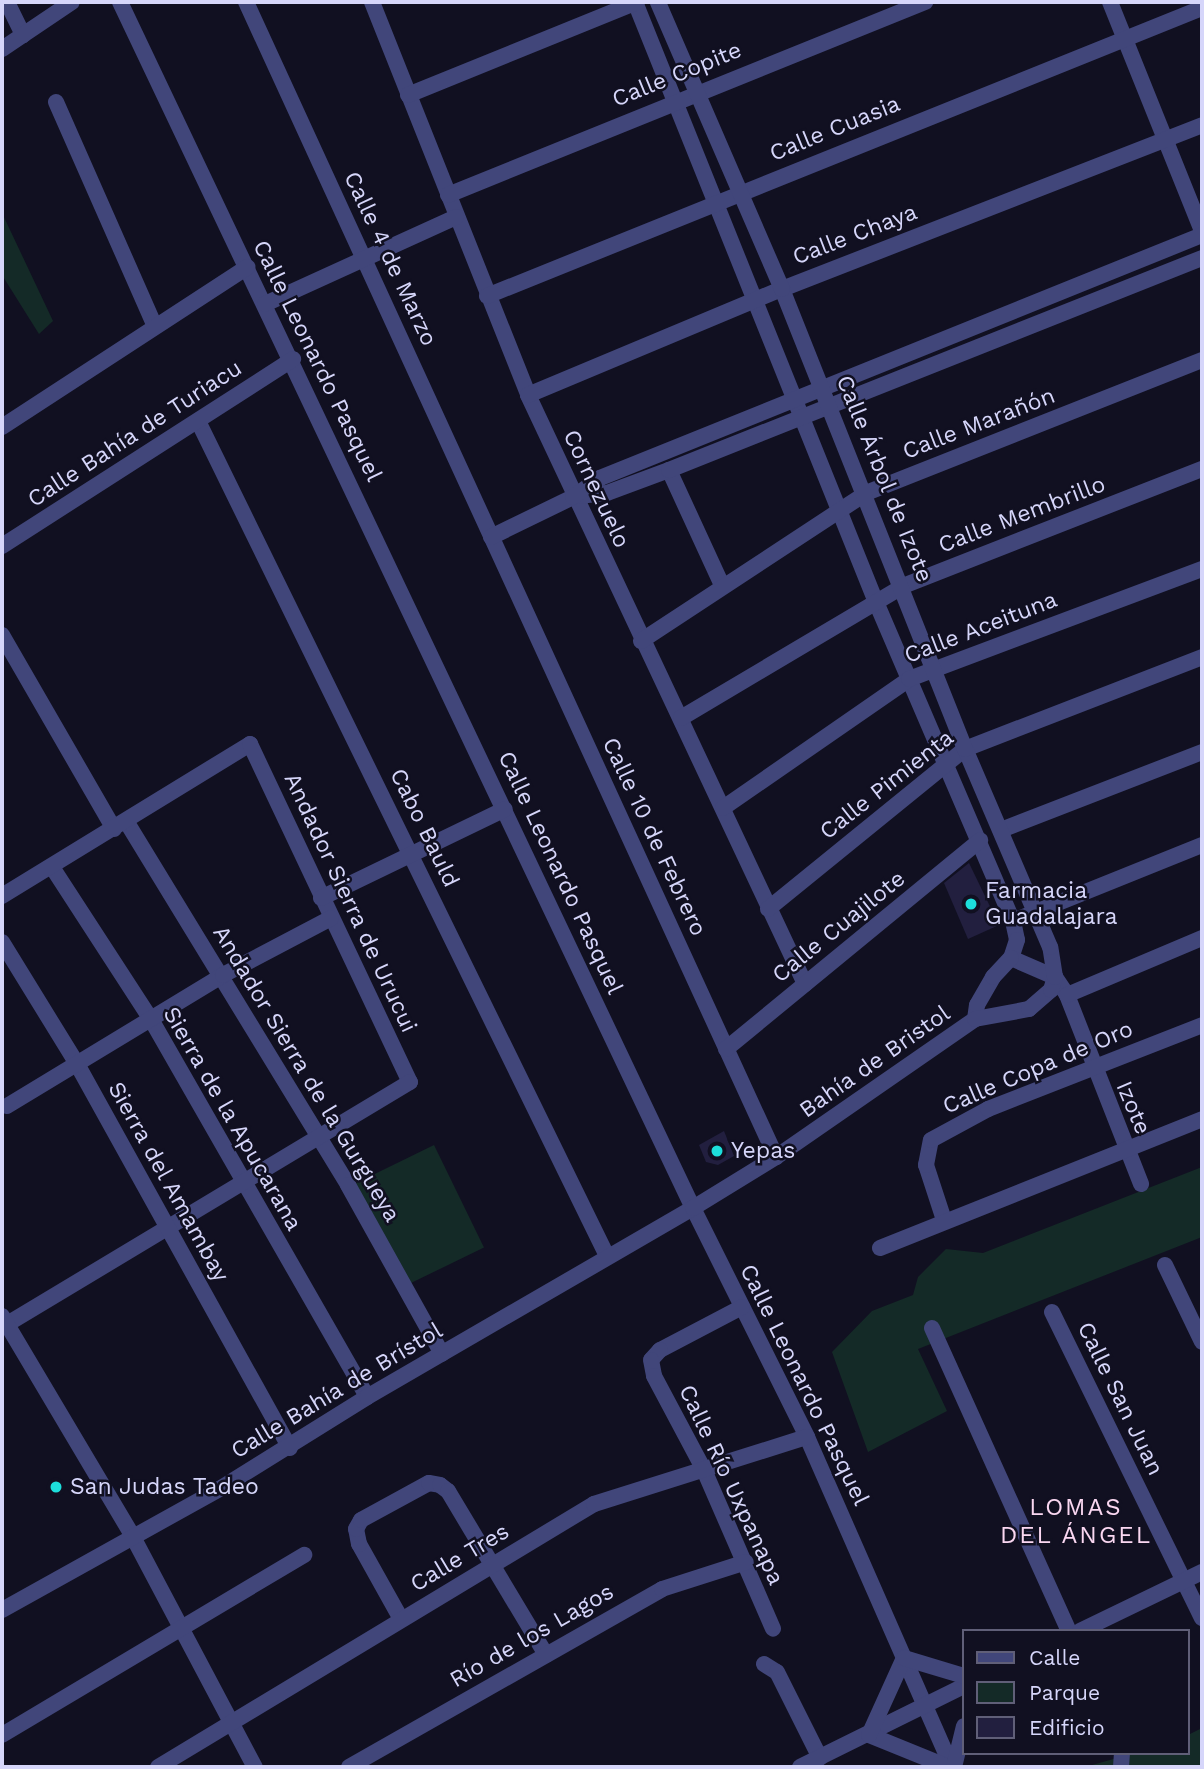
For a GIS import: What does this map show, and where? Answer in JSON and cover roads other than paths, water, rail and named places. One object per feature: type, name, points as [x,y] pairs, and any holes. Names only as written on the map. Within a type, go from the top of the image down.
[{"type":"street","points":[[7,2],[23,35]]},
{"type":"street","points":[[2,49],[72,2]]},
{"type":"street","name":"Calle Leonardo Pasquel","points":[[120,2],[293,359],[693,1208],[807,1437],[951,1767]]},
{"type":"street","name":"Calle 4 de Marzo","points":[[246,2],[365,256],[491,537]]},
{"type":"street","name":"Cornezuelo","points":[[372,2],[486,296],[528,395],[573,497],[681,718],[805,984]]},
{"type":"street","points":[[408,94],[636,2],[837,508],[909,679],[949,764],[1013,921],[1017,940],[1011,958],[1055,977]]},
{"type":"street","name":"Calle Árbol de Izote","points":[[657,2],[831,407],[965,749],[1050,947],[1055,977]]},
{"type":"street","name":"Calle Copite","points":[[448,195],[694,92],[925,2]]},
{"type":"street","points":[[491,537],[573,497],[600,478],[1202,233],[1110,2]]},
{"type":"street","name":"Calle Cuasia","points":[[486,296],[1124,36],[1202,8]]},
{"type":"street","points":[[56,102],[155,326]]},
{"type":"street","name":"Calle Chaya","points":[[528,395],[782,289],[1202,125]]},
{"type":"street","points":[[265,304],[365,256],[456,217]]},
{"type":"street","points":[[573,497],[607,493],[668,470],[1202,258]]},
{"type":"street","points":[[2,427],[247,267]]},
{"type":"street","name":"Calle Bahía de Turiacu","points":[[2,546],[293,359]]},
{"type":"street","name":"Calle Marañón","points":[[641,640],[837,508],[866,493],[1202,360]]},
{"type":"street","name":"Cabo Bauld","points":[[198,421],[607,1256]]},
{"type":"street","points":[[668,470],[722,585]]},
{"type":"street","name":"Calle Membrillo","points":[[681,718],[903,586],[1202,470]]},
{"type":"street","name":"Calle 10 de Febrero","points":[[491,537],[776,1157]]},
{"type":"street","name":"Calle Aceituna","points":[[723,808],[909,679],[1202,569]]},
{"type":"street","name":"Andador Sierra de la Gurgueya","points":[[2,635],[120,825],[223,975],[442,1354]]},
{"type":"street","name":"Calle Pimienta","points":[[768,909],[965,749],[1202,657]]},
{"type":"street","name":"Andador Sierra de Urucui","points":[[120,825],[250,744],[410,1082],[319,1138]]},
{"type":"street","points":[[1001,830],[1200,759]]},
{"type":"street","points":[[321,898],[505,809]]},
{"type":"street","points":[[2,896],[120,825]]},
{"type":"street","name":"Calle Cuajilote","points":[[726,1049],[980,841]]},
{"type":"street","points":[[1013,921],[1202,845]]},
{"type":"street","name":"Sierra de la Apucarana","points":[[52,867],[152,1021],[243,1185],[367,1397]]},
{"type":"street","points":[[7,1107],[152,1021],[223,975],[331,918]]},
{"type":"street","points":[[1067,995],[1202,938]]},
{"type":"street","name":"Sierra del Amambay","points":[[2,942],[77,1064],[290,1448]]},
{"type":"street","name":"Bahía de Bristol","points":[[975,1019],[977,1005],[993,977],[1011,958]]},
{"type":"street","name":"Bahía de Bristol","points":[[693,1208],[776,1157],[975,1019],[1029,1009],[1051,990],[1055,977]]},
{"type":"street","name":"Izote","points":[[1055,977],[1067,995],[1092,1068],[1141,1184]]},
{"type":"street","name":"Calle Copa de Oro","points":[[944,1220],[926,1165],[930,1140],[975,1115],[1202,1025]]},
{"type":"street","points":[[880,1248],[944,1220],[1202,1119]]},
{"type":"street","points":[[255,1767],[133,1537],[3,1322],[243,1185],[319,1138]]},
{"type":"street","name":"Calle Bahía de Brístol","points":[[2,1610],[290,1448],[367,1397],[693,1208]]},
{"type":"street","points":[[1165,1265],[1202,1342]]},
{"type":"street","name":"Calle Río Uxpanapa","points":[[742,1307],[660,1350],[651,1360],[654,1376],[704,1470],[773,1629]]},
{"type":"street","name":"Calle San Juan","points":[[1052,1312],[1202,1619]]},
{"type":"street","points":[[933,1328],[1068,1629]]},
{"type":"street","name":"Calle Tres","points":[[158,1767],[594,1504],[633,1488],[704,1470],[807,1437]]},
{"type":"street","points":[[401,1619],[359,1544],[356,1530],[361,1520],[418,1490],[440,1485],[493,1566],[546,1655]]},
{"type":"street","points":[[2,1735],[304,1555]]},
{"type":"street","name":"Río de los Lagos","points":[[349,1767],[662,1589],[746,1562]]},
{"type":"street","points":[[1084,1629],[1202,1572]]},
{"type":"street","points":[[869,1735],[904,1658],[962,1674]]},
{"type":"street","points":[[764,1664],[778,1672],[820,1758]]},
{"type":"street","points":[[800,1767],[925,1708],[962,1687]]},
{"type":"street","points":[[869,1735],[951,1767],[962,1732]]},
{"type":"place","name":"Farmacia Guadalajara","points":[[971,904]]},
{"type":"place","name":"Yepas","points":[[717,1151]]},
{"type":"place","name":"San Judas Tadeo","points":[[56,1487]]},
{"type":"district","name":"LOMAS DEL ÁNGEL","points":[[1076,1522]]}]
